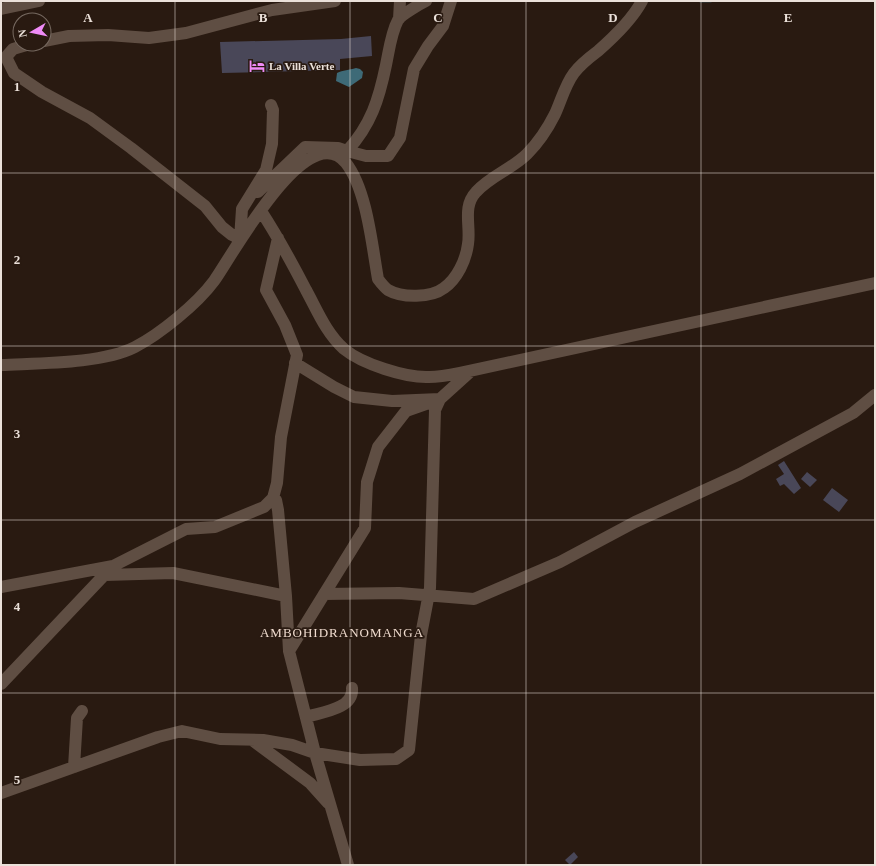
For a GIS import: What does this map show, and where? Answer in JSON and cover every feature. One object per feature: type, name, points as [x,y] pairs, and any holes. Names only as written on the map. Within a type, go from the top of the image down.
[{"type":"street","points":[[1,9],[39,1]]},
{"type":"street","points":[[52,39],[69,36],[108,35],[149,38],[186,33],[272,10],[336,1]]},
{"type":"street","points":[[347,151],[357,140],[371,119],[382,86],[390,46],[399,19],[400,1]]},
{"type":"street","points":[[399,19],[426,1]]},
{"type":"street","points":[[242,209],[270,179],[305,148],[338,148],[366,156],[388,156],[400,138],[414,69],[428,46],[444,26],[451,1]]},
{"type":"street","points":[[1,365],[88,359],[110,356],[135,347],[169,324],[197,300],[214,282],[240,239],[286,178],[309,159],[321,154],[338,157],[348,167],[359,190],[366,212],[378,279],[384,287],[396,294],[418,295],[443,290],[459,271],[468,244],[467,212],[471,199],[476,191],[527,154],[540,139],[555,115],[574,73],[638,10],[642,1]]},
{"type":"street","points":[[12,50],[3,56],[14,73],[42,92],[90,118],[131,148],[205,206],[222,227],[240,239]]},
{"type":"street","points":[[240,239],[242,209],[266,170],[272,144],[273,110],[271,105]]},
{"type":"street","points":[[261,211],[278,238],[327,330],[345,350],[354,356],[386,369],[406,375],[429,377],[472,370],[872,284]]},
{"type":"street","points":[[1,684],[46,634],[109,571],[186,529],[215,528],[264,507],[273,498],[277,483],[281,437],[297,355],[285,325],[266,290],[278,238]]},
{"type":"street","points":[[295,363],[334,388],[354,397],[392,401],[440,399]]},
{"type":"street","points":[[289,651],[365,528],[367,482],[378,447],[406,411],[440,399],[472,370]]},
{"type":"street","points":[[324,594],[399,593],[474,599],[560,562],[629,525],[740,474],[853,413],[875,395]]},
{"type":"street","points":[[1,794],[158,737],[182,731],[220,739],[252,740],[292,745],[314,753],[360,760],[396,759],[409,750],[421,635],[429,596],[435,410],[440,399]]},
{"type":"street","points":[[273,498],[276,500],[278,510],[286,596],[289,651],[314,753],[348,865]]},
{"type":"street","points":[[1,588],[109,571],[173,573],[286,596]]},
{"type":"street","points":[[306,717],[348,702],[353,695],[352,688]]},
{"type":"street","points":[[74,767],[77,718],[82,710]]},
{"type":"street","points":[[252,740],[310,783],[331,805]]},
{"type":"water","points":[[356,68],[363,72],[362,78],[349,87],[336,81],[337,73]]},
{"type":"building","points":[[371,36],[372,56],[340,59],[340,70],[222,73],[220,42],[341,39]]},
{"type":"building","points":[[784,461],[801,488],[794,494],[784,484],[780,486],[776,479],[784,474],[778,465]]},
{"type":"building","points":[[807,472],[817,480],[810,487],[801,479]]},
{"type":"building","points":[[832,488],[848,500],[839,512],[823,500]]},
{"type":"building","points":[[574,852],[578,857],[570,865],[565,860]]},
{"type":"waterway","name":"AMBOHIDRANOMANGA","points":[[700,1],[711,1]]},
{"type":"place","name":"La Villa Verte","points":[[257,66]]},
{"type":"district","name":"AMBOHIDRANOMANGA","points":[[342,632]]}]
